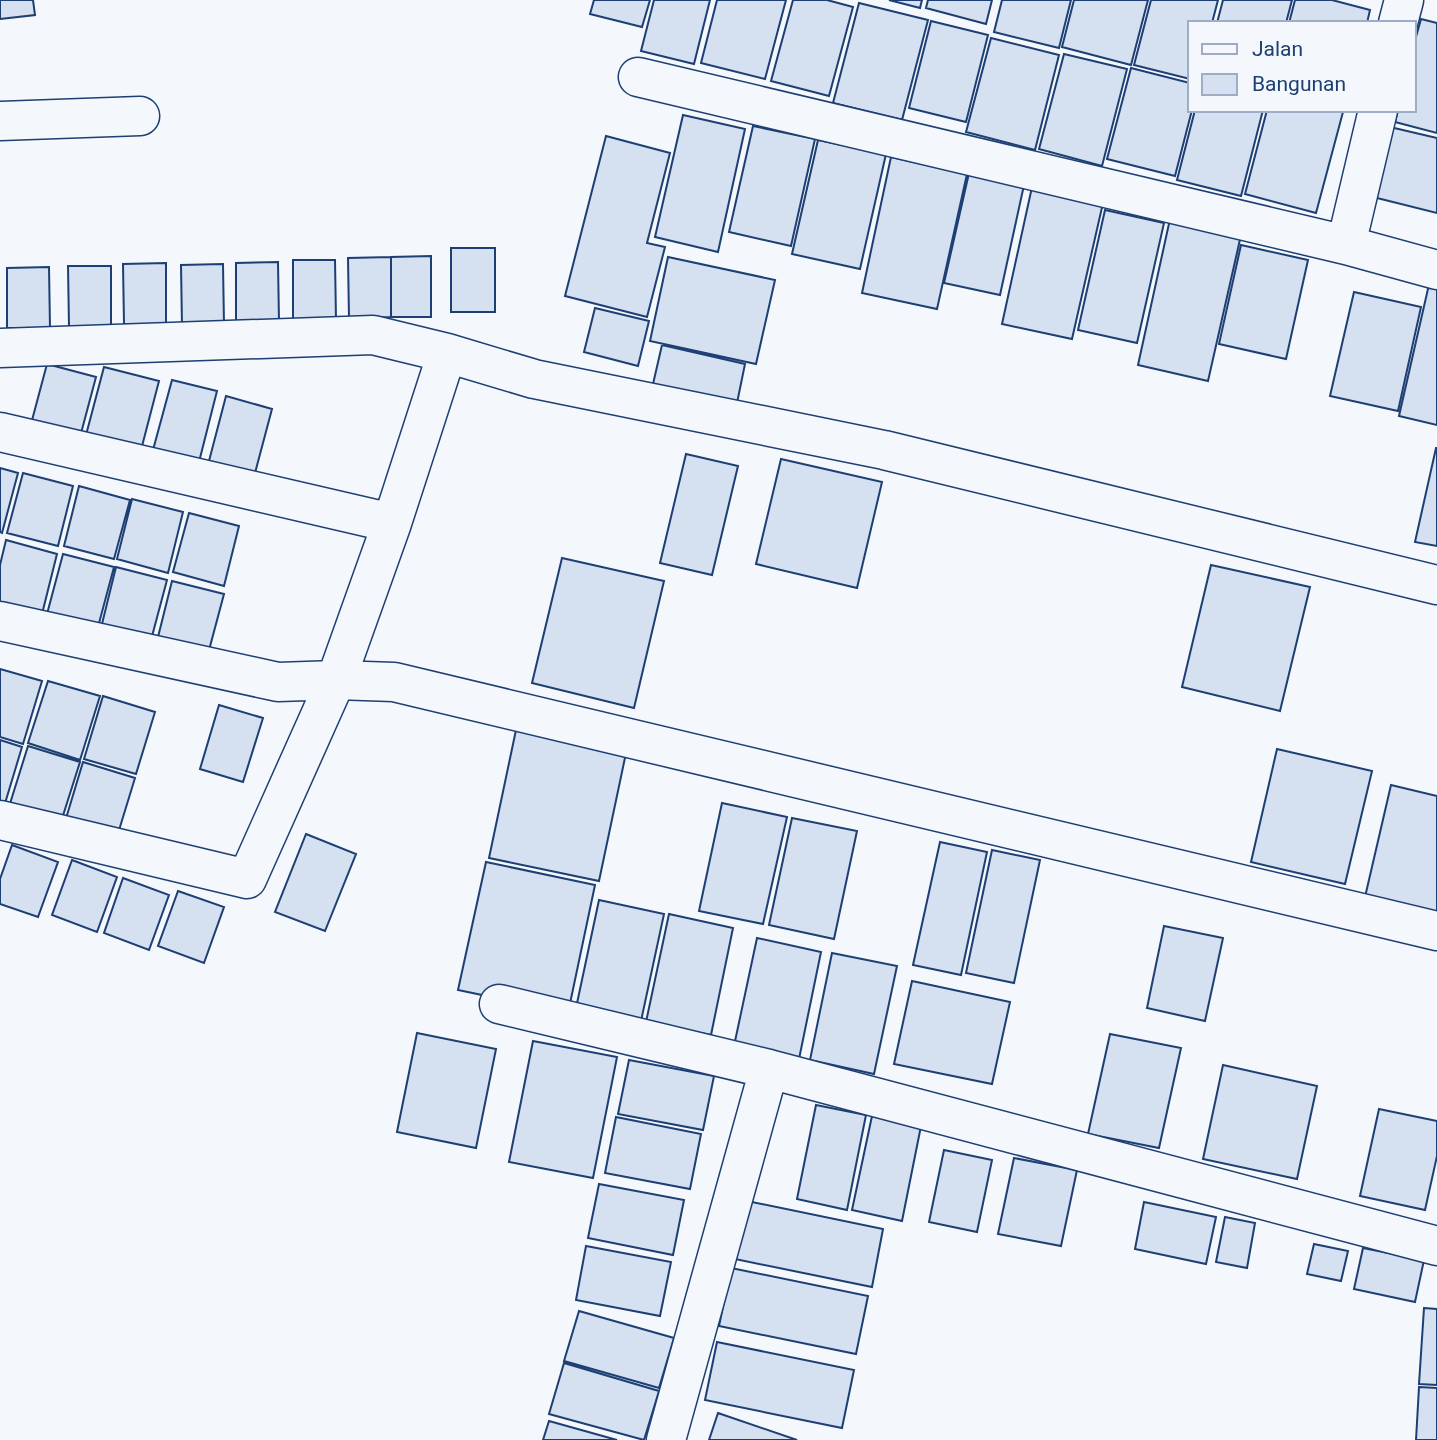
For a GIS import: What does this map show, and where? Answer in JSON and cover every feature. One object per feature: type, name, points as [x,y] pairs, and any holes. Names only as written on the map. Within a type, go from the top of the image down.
[{"type":"street","points":[[1399,21],[1404,0]]},
{"type":"street","points":[[1421,0],[1437,4]]},
{"type":"street","points":[[638,77],[1346,245],[1437,270]]},
{"type":"street","points":[[1346,245],[1378,112]]},
{"type":"street","points":[[0,121],[140,116]]},
{"type":"street","points":[[0,348],[373,335],[447,353],[534,379],[884,450],[1437,585]]},
{"type":"street","points":[[0,820],[247,879],[336,680],[393,523],[447,353]]},
{"type":"street","points":[[0,432],[393,523]]},
{"type":"street","points":[[0,621],[278,682],[394,682],[1437,931]]},
{"type":"street","points":[[499,1004],[769,1069],[1437,1246]]},
{"type":"street","points":[[666,1440],[769,1069]]},
{"type":"building","points":[[0,0],[33,0],[35,15],[0,19]]},
{"type":"building","points":[[594,0],[650,0],[642,27],[590,14]]},
{"type":"building","points":[[654,0],[710,0],[694,64],[641,51]]},
{"type":"building","points":[[717,0],[786,0],[765,79],[701,63]]},
{"type":"building","points":[[793,0],[827,0],[853,7],[829,96],[771,81]]},
{"type":"building","points":[[889,0],[922,0],[920,8]]},
{"type":"building","points":[[928,0],[992,0],[986,24],[926,8]]},
{"type":"building","points":[[1002,0],[1071,0],[1059,48],[994,32]]},
{"type":"building","points":[[1074,0],[1148,0],[1131,65],[1062,47]]},
{"type":"building","points":[[1151,0],[1218,0],[1213,21],[1188,21],[1188,78],[1134,65]]},
{"type":"building","points":[[1223,0],[1292,0],[1287,21],[1218,21]]},
{"type":"building","points":[[1295,0],[1332,0],[1370,10],[1367,21],[1290,21]]},
{"type":"building","points":[[859,3],[928,20],[902,120],[833,103]]},
{"type":"building","points":[[1421,19],[1437,23],[1437,133],[1395,122],[1398,112],[1416,112],[1416,37]]},
{"type":"building","points":[[931,21],[988,35],[966,122],[909,108]]},
{"type":"building","points":[[991,38],[1059,55],[1035,150],[966,132]]},
{"type":"building","points":[[1064,54],[1127,69],[1102,166],[1039,149]]},
{"type":"building","points":[[1131,68],[1188,82],[1188,112],[1191,112],[1175,176],[1107,159]]},
{"type":"building","points":[[1194,112],[1262,112],[1241,196],[1177,180]]},
{"type":"building","points":[[1266,112],[1343,112],[1316,213],[1245,194]]},
{"type":"building","points":[[683,115],[745,129],[718,252],[655,237]]},
{"type":"building","points":[[753,126],[815,139],[791,246],[729,232]]},
{"type":"building","points":[[1390,127],[1437,138],[1437,213],[1373,197]]},
{"type":"building","points":[[606,136],[670,153],[647,243],[665,247],[647,317],[565,296]]},
{"type":"building","points":[[818,140],[886,154],[860,269],[792,254]]},
{"type":"building","points":[[891,157],[967,174],[937,309],[862,293]]},
{"type":"building","points":[[969,173],[1024,185],[1000,295],[944,283]]},
{"type":"building","points":[[1032,187],[1103,203],[1072,339],[1002,324]]},
{"type":"building","points":[[1105,210],[1164,223],[1137,343],[1078,330]]},
{"type":"building","points":[[1170,219],[1241,235],[1208,381],[1138,365]]},
{"type":"building","points":[[1241,245],[1308,260],[1286,359],[1219,344]]},
{"type":"building","points":[[451,248],[495,248],[495,312],[451,312]]},
{"type":"building","points":[[431,256],[431,317],[391,317],[391,257]]},
{"type":"building","points":[[391,257],[391,317],[349,318],[348,258]]},
{"type":"building","points":[[668,257],[775,280],[756,364],[650,341]]},
{"type":"building","points":[[293,260],[335,260],[336,320],[293,321]]},
{"type":"building","points":[[278,262],[279,322],[236,323],[236,263]]},
{"type":"building","points":[[166,263],[166,324],[124,324],[123,264]]},
{"type":"building","points":[[223,264],[224,325],[182,326],[181,265]]},
{"type":"building","points":[[68,266],[111,266],[111,326],[69,327]]},
{"type":"building","points":[[49,267],[50,328],[7,328],[7,268]]},
{"type":"building","points":[[1430,280],[1437,282],[1437,425],[1399,416]]},
{"type":"building","points":[[1354,292],[1421,307],[1398,411],[1330,396]]},
{"type":"building","points":[[595,308],[649,321],[638,366],[584,352]]},
{"type":"building","points":[[662,345],[745,364],[737,403],[653,384]]},
{"type":"building","points":[[47,364],[96,377],[80,437],[31,424]]},
{"type":"building","points":[[104,367],[159,381],[141,450],[86,435]]},
{"type":"building","points":[[172,380],[217,391],[199,462],[153,450]]},
{"type":"building","points":[[226,396],[272,409],[255,473],[209,461]]},
{"type":"building","points":[[1437,448],[1437,546],[1415,542]]},
{"type":"building","points":[[686,454],[738,466],[712,575],[660,563]]},
{"type":"building","points":[[781,459],[882,482],[857,588],[756,564]]},
{"type":"building","points":[[0,468],[18,473],[2,533],[0,532]]},
{"type":"building","points":[[23,473],[73,486],[58,546],[7,533]]},
{"type":"building","points":[[79,486],[130,500],[114,559],[64,546]]},
{"type":"building","points":[[132,499],[183,512],[168,573],[117,559]]},
{"type":"building","points":[[189,513],[239,526],[224,586],[173,572]]},
{"type":"building","points":[[6,540],[57,554],[42,614],[0,603],[0,565]]},
{"type":"building","points":[[63,554],[114,567],[98,627],[47,614]]},
{"type":"building","points":[[562,558],[664,581],[634,708],[532,683]]},
{"type":"building","points":[[1211,565],[1310,587],[1280,711],[1182,687]]},
{"type":"building","points":[[116,567],[167,580],[151,640],[101,628]]},
{"type":"building","points":[[172,581],[224,594],[208,654],[157,641]]},
{"type":"building","points":[[0,669],[42,681],[23,744],[0,737]]},
{"type":"building","points":[[48,681],[100,696],[80,760],[28,743]]},
{"type":"building","points":[[103,696],[155,712],[136,774],[84,759]]},
{"type":"building","points":[[219,705],[263,718],[243,782],[200,769]]},
{"type":"building","points":[[516,730],[626,753],[599,881],[489,858]]},
{"type":"building","points":[[0,740],[22,747],[3,810],[0,810]]},
{"type":"building","points":[[28,746],[80,762],[60,825],[8,810]]},
{"type":"building","points":[[1277,749],[1372,771],[1345,884],[1251,862]]},
{"type":"building","points":[[83,762],[135,778],[116,840],[64,825]]},
{"type":"building","points":[[1391,785],[1437,796],[1437,914],[1365,897]]},
{"type":"building","points":[[722,803],[787,817],[763,924],[699,911]]},
{"type":"building","points":[[792,818],[857,831],[834,939],[769,925]]},
{"type":"building","points":[[306,834],[356,854],[325,931],[275,912]]},
{"type":"building","points":[[940,842],[987,852],[961,975],[913,965]]},
{"type":"building","points":[[12,845],[58,862],[38,917],[0,904],[0,879]]},
{"type":"building","points":[[992,850],[1040,860],[1014,983],[966,973]]},
{"type":"building","points":[[72,860],[117,877],[97,932],[52,915]]},
{"type":"building","points":[[486,862],[595,885],[568,1013],[458,990]]},
{"type":"building","points":[[123,878],[169,895],[149,950],[104,933]]},
{"type":"building","points":[[178,891],[224,907],[204,963],[158,946]]},
{"type":"building","points":[[599,900],[664,914],[641,1021],[576,1008]]},
{"type":"building","points":[[669,914],[733,928],[711,1035],[646,1022]]},
{"type":"building","points":[[1164,926],[1223,938],[1205,1021],[1147,1008]]},
{"type":"building","points":[[757,938],[821,952],[799,1059],[734,1046]]},
{"type":"building","points":[[832,953],[897,966],[874,1074],[810,1060]]},
{"type":"building","points":[[912,981],[1010,1002],[992,1084],[894,1064]]},
{"type":"building","points":[[417,1033],[496,1049],[476,1148],[397,1132]]},
{"type":"building","points":[[1110,1034],[1181,1048],[1159,1148],[1088,1134]]},
{"type":"building","points":[[533,1041],[617,1057],[593,1178],[509,1162]]},
{"type":"building","points":[[629,1060],[714,1076],[703,1130],[618,1114]]},
{"type":"building","points":[[1223,1065],[1317,1086],[1297,1179],[1203,1159]]},
{"type":"building","points":[[816,1105],[866,1115],[847,1210],[797,1199]]},
{"type":"building","points":[[1379,1109],[1437,1121],[1437,1156],[1425,1210],[1360,1196]]},
{"type":"building","points":[[872,1116],[921,1126],[902,1221],[852,1210]]},
{"type":"building","points":[[616,1117],[701,1134],[690,1189],[605,1173]]},
{"type":"building","points":[[944,1150],[992,1160],[977,1232],[929,1222]]},
{"type":"building","points":[[1014,1158],[1077,1170],[1061,1246],[998,1234]]},
{"type":"building","points":[[599,1184],[684,1200],[673,1255],[588,1238]]},
{"type":"building","points":[[747,1201],[883,1229],[872,1287],[735,1259]]},
{"type":"building","points":[[1144,1202],[1216,1217],[1206,1264],[1135,1249]]},
{"type":"building","points":[[1225,1217],[1255,1223],[1247,1268],[1216,1262]]},
{"type":"building","points":[[1314,1244],[1348,1251],[1341,1281],[1307,1274]]},
{"type":"building","points":[[586,1246],[671,1262],[660,1316],[576,1300]]},
{"type":"building","points":[[1363,1248],[1424,1260],[1415,1302],[1354,1289]]},
{"type":"building","points":[[731,1268],[868,1296],[856,1354],[719,1326]]},
{"type":"building","points":[[1424,1308],[1437,1309],[1437,1385],[1419,1384]]},
{"type":"building","points":[[579,1311],[674,1338],[659,1388],[564,1361]]},
{"type":"building","points":[[717,1342],[854,1370],[842,1428],[705,1400]]},
{"type":"building","points":[[564,1363],[659,1391],[644,1440],[549,1414]]},
{"type":"building","points":[[1419,1387],[1437,1388],[1437,1440],[1416,1440]]},
{"type":"building","points":[[718,1413],[797,1440],[709,1440]]},
{"type":"building","points":[[549,1421],[617,1440],[543,1440]]}]
